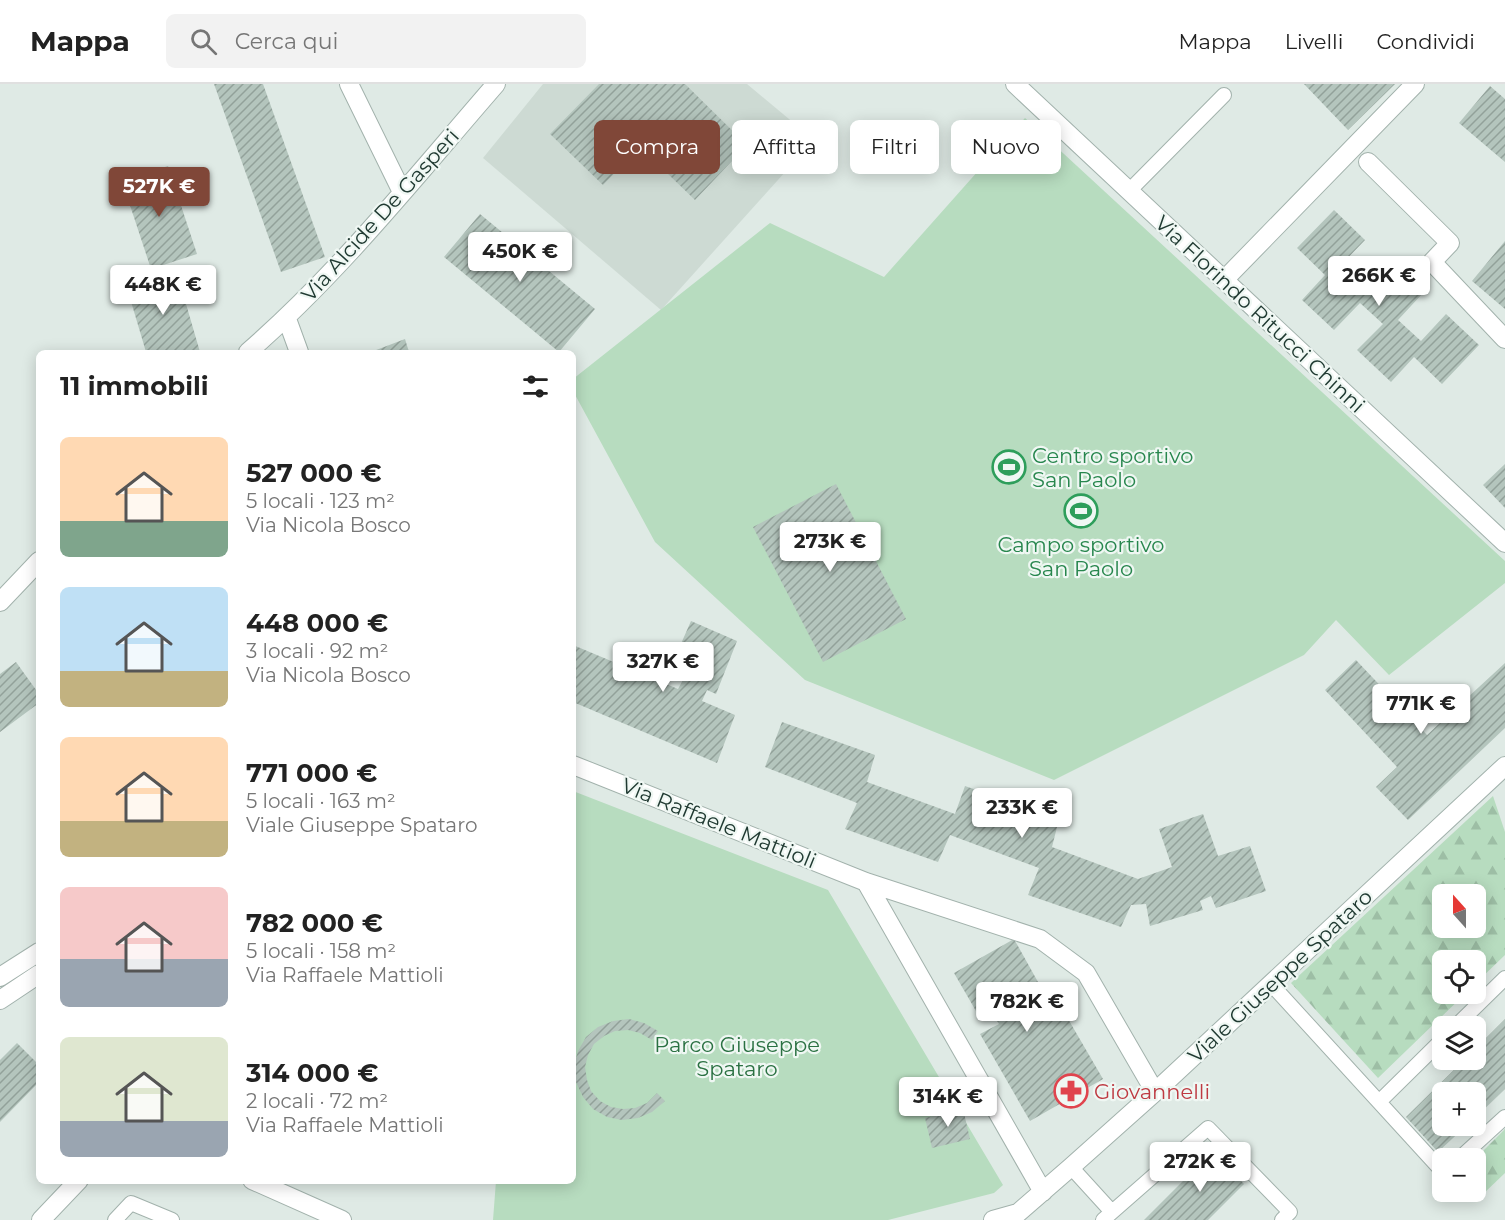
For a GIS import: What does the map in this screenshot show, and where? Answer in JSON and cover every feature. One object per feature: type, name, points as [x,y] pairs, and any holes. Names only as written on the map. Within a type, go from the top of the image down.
[{"type":"street","points":[[349,84],[402,192]]},
{"type":"street","name":"Via Alcide De Gasperi","points":[[299,350],[287,319],[496,84]]},
{"type":"street","name":"Via Florindo Ritucci Chinni","points":[[1015,84],[1505,543]]},
{"type":"street","points":[[1224,280],[1415,84]]},
{"type":"street","points":[[1368,162],[1450,243],[1431,262],[1505,339]]},
{"type":"street","points":[[250,350],[287,319]]},
{"type":"street","points":[[0,602],[36,564]]},
{"type":"street","name":"Via Raffaele Mattioli","points":[[576,766],[866,882],[1040,939],[1086,973],[1155,1092]]},
{"type":"street","name":"Viale Giuseppe Spataro","points":[[993,1220],[1018,1213],[1043,1192],[1155,1092],[1505,766]]},
{"type":"street","points":[[866,882],[1043,1192]]},
{"type":"street","points":[[0,977],[36,953]]},
{"type":"street","points":[[0,1000],[36,976]]},
{"type":"street","points":[[41,1220],[75,1184]]},
{"type":"street","points":[[261,1184],[342,1220]]},
{"type":"lane","points":[[1129,191],[1224,95]]},
{"type":"lane","points":[[1466,1016],[1505,978]]},
{"type":"lane","points":[[1271,984],[1432,1160]]},
{"type":"lane","points":[[1379,1102],[1432,1050]]},
{"type":"lane","points":[[1471,1148],[1505,1117]]},
{"type":"lane","points":[[1071,1167],[1107,1216],[1208,1128],[1290,1212],[1282,1220]]},
{"type":"lane","points":[[116,1220],[131,1203],[172,1220]]},
{"type":"shaded area","points":[[543,84],[747,84],[790,120],[732,120],[732,174],[783,174],[661,310],[483,158]]},
{"type":"green space","name":"Centro sportivo San Paolo","points":[[1061,151],[1505,561],[1505,583],[1389,675],[1336,620],[1304,655],[1054,780],[805,680],[655,542],[576,397],[576,377],[770,223],[884,277],[975,174],[1061,174]]},
{"type":"green space","name":"Parco Giuseppe Spataro","points":[[576,792],[828,890],[1003,1185],[994,1193],[888,1220],[493,1220],[496,1184],[576,1184]]},
{"type":"green space","points":[[1493,796],[1505,832],[1505,955],[1486,973],[1486,950],[1432,950],[1432,1004],[1455,1004],[1442,1016],[1432,1016],[1432,1026],[1378,1078],[1291,983]]},
{"type":"green space","points":[[1505,1129],[1505,1173],[1486,1191],[1486,1148]]},
{"type":"building","points":[[214,84],[263,84],[325,257],[281,272]]},
{"type":"building","points":[[599,84],[685,84],[732,130],[732,161],[720,174],[720,120],[594,120],[594,174],[614,174],[603,185],[550,134]]},
{"type":"building","points":[[1304,84],[1395,84],[1348,130]]},
{"type":"building","points":[[1490,86],[1505,99],[1505,162],[1459,123]]},
{"type":"building","points":[[168,166],[197,254],[151,269],[122,181]]},
{"type":"building","points":[[668,174],[720,174],[695,200]]},
{"type":"building","points":[[1334,210],[1365,240],[1341,265],[1364,287],[1389,261],[1423,293],[1398,320],[1421,341],[1446,314],[1479,345],[1442,384],[1414,357],[1391,382],[1357,350],[1383,324],[1360,303],[1334,330],[1302,300],[1325,275],[1297,248]]},
{"type":"building","points":[[480,214],[595,309],[561,350],[557,350],[444,257]]},
{"type":"building","points":[[1505,241],[1505,309],[1472,281]]},
{"type":"building","points":[[177,273],[199,350],[145,350],[127,288]]},
{"type":"building","points":[[405,339],[408,350],[376,350]]},
{"type":"building","points":[[1505,464],[1505,508],[1483,485]]},
{"type":"building","points":[[836,484],[906,619],[823,662],[753,527]]},
{"type":"building","points":[[691,621],[737,641],[716,694],[707,690],[702,701],[735,715],[717,763],[576,703],[576,646],[678,689],[684,678],[669,671]]},
{"type":"building","points":[[1356,660],[1427,735],[1505,663],[1505,728],[1408,820],[1376,787],[1397,767],[1325,690]]},
{"type":"building","points":[[16,662],[36,690],[36,705],[0,732],[0,674]]},
{"type":"building","points":[[782,722],[875,755],[867,782],[955,814],[965,786],[1059,819],[1052,847],[1138,879],[1172,867],[1159,829],[1203,814],[1218,856],[1250,846],[1266,891],[1216,908],[1211,896],[1200,901],[1203,910],[1150,926],[1146,904],[1131,905],[1121,927],[1028,895],[1039,868],[950,835],[938,862],[845,829],[857,803],[765,767]]},
{"type":"building","points":[[1014,939],[1038,982],[1023,990],[1032,1005],[1053,993],[1103,1079],[1030,1121],[980,1034],[999,1024],[991,1011],[980,1018],[954,973]]},
{"type":"building","points":[[629,1019],[644,1023],[658,1031],[652,1040],[640,1033],[628,1030],[615,1031],[604,1036],[594,1044],[585,1067],[591,1091],[600,1101],[611,1107],[635,1108],[647,1103],[657,1093],[665,1101],[652,1112],[638,1118],[622,1120],[607,1117],[593,1109],[583,1097],[576,1082],[576,1058],[586,1037],[598,1027],[613,1021]]},
{"type":"building","points":[[1505,1019],[1505,1089],[1486,1107],[1486,1082],[1442,1082],[1454,1070],[1486,1070],[1486,1038]]},
{"type":"building","points":[[17,1043],[36,1062],[36,1085],[0,1122],[0,1060]]},
{"type":"building","points":[[1432,1091],[1432,1136],[1455,1136],[1442,1148],[1434,1148],[1406,1117]]},
{"type":"building","points":[[963,1109],[970,1139],[932,1148],[925,1118]]},
{"type":"building","points":[[1212,1152],[1244,1184],[1208,1220],[1144,1220]]},
{"type":"place","name":"Centro sportivo San Paolo","points":[[1009,467]]},
{"type":"place","name":"Campo sportivo San Paolo","points":[[1081,511]]},
{"type":"place","name":"Giovannelli","points":[[1071,1091]]}]
